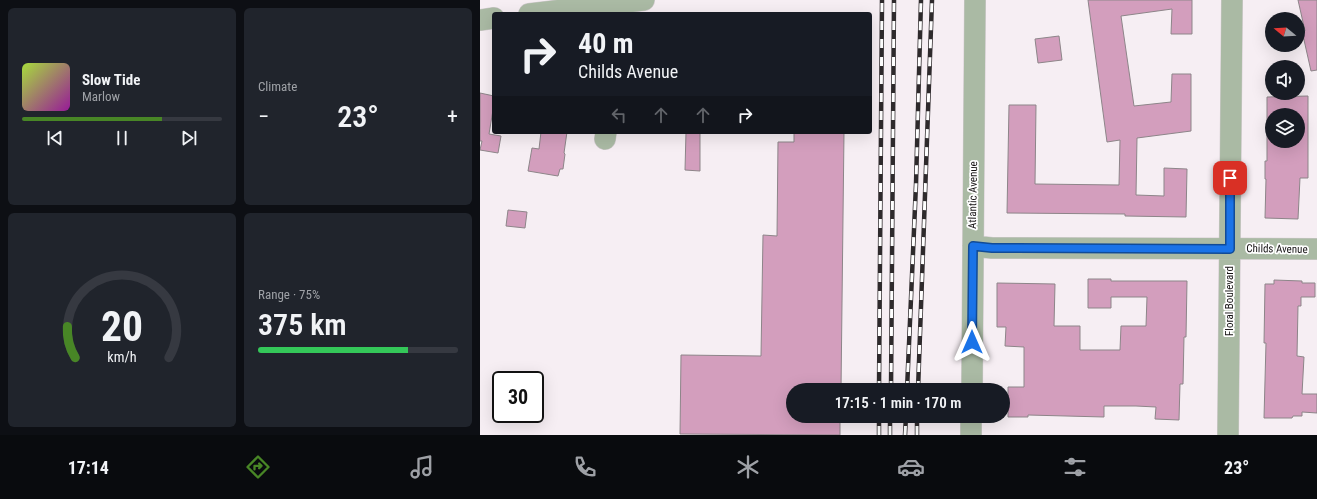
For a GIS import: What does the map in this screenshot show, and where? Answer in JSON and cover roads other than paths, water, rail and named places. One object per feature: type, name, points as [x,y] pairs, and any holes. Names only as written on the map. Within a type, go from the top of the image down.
[{"type":"street","name":"Atlantic Avenue","points":[[972,383],[975,0]]},
{"type":"street","name":"Floral Boulevard","points":[[1228,435],[1232,0]]},
{"type":"street","points":[[552,12],[632,5]]},
{"type":"street","points":[[480,20],[492,18]]},
{"type":"street","name":"Childs Avenue","points":[[973,246],[992,248],[1317,250]]},
{"type":"street","points":[[971,423],[971,435]]},
{"type":"railway","points":[[879,383],[882,0]]},
{"type":"railway","points":[[891,383],[894,0]]},
{"type":"railway","points":[[907,383],[916,184],[921,0]]},
{"type":"railway","points":[[918,383],[932,0]]},
{"type":"railway","points":[[879,423],[879,435]]},
{"type":"railway","points":[[890,423],[890,435]]},
{"type":"railway","points":[[905,435],[906,423]]},
{"type":"railway","points":[[917,423],[917,435]]}]
